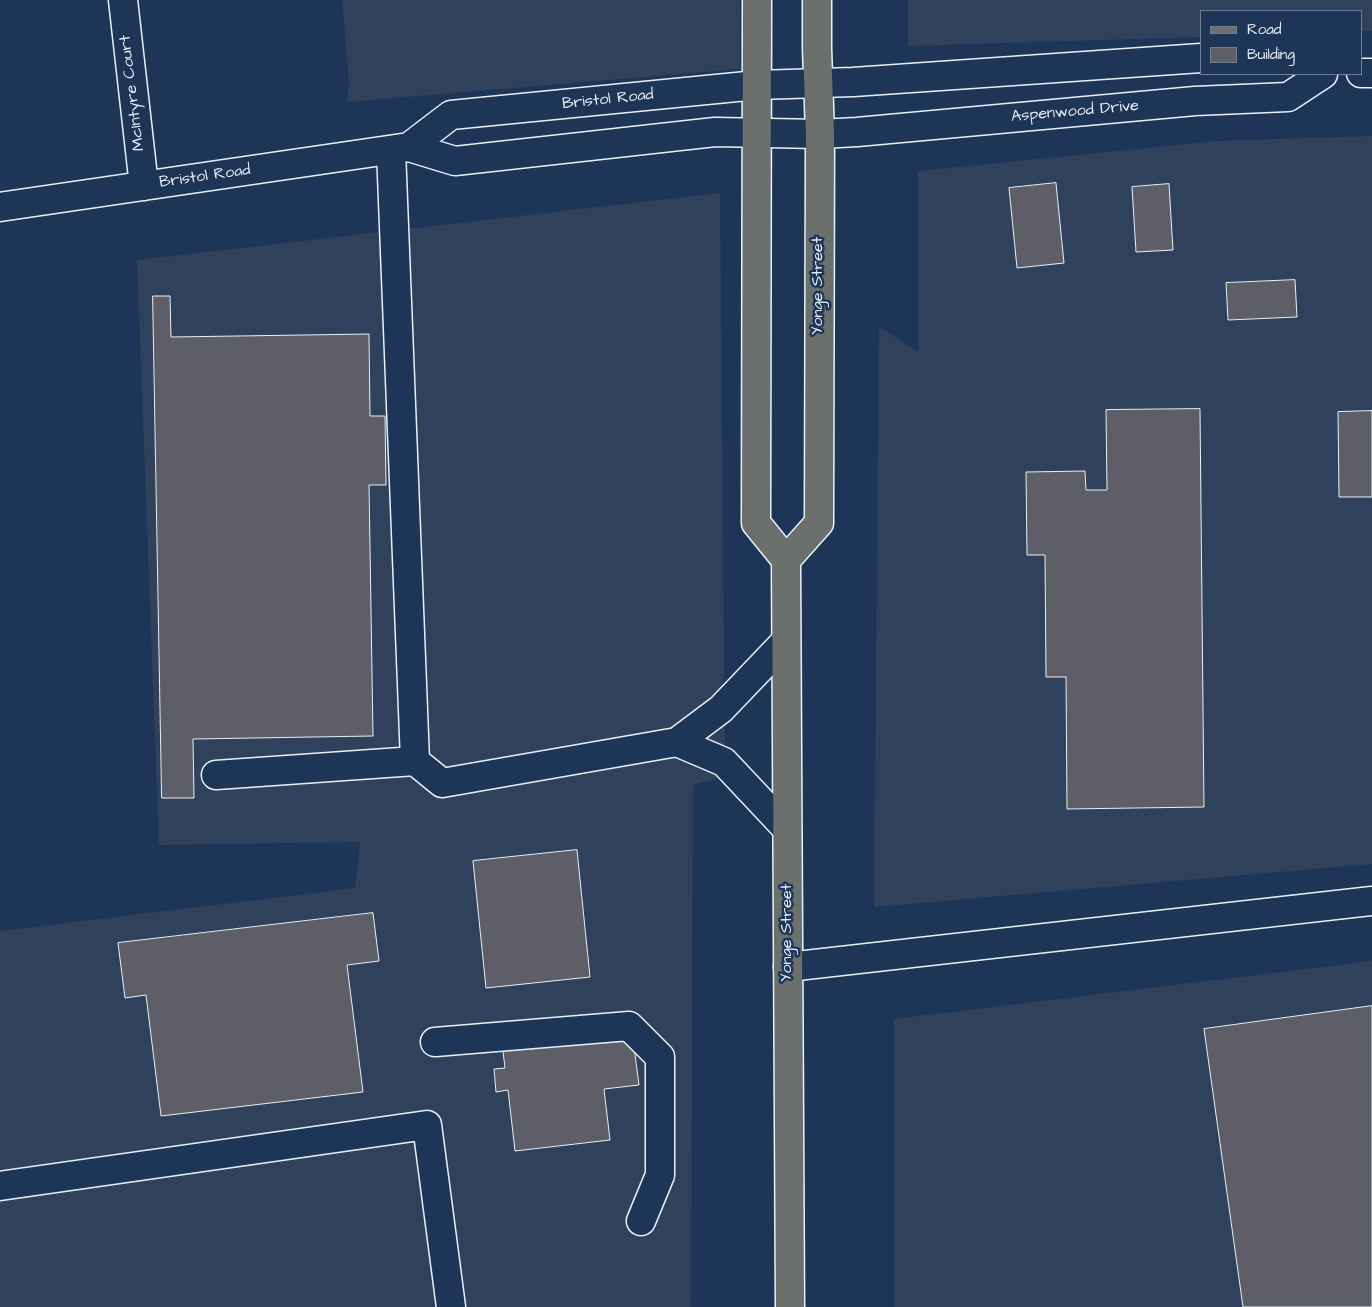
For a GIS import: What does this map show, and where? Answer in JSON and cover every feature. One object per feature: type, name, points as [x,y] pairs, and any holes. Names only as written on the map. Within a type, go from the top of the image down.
[{"type":"main road","points":[[757,0],[756,523],[786,560]]},
{"type":"main road","name":"Yonge Street","points":[[790,1307],[786,560],[819,523],[820,134],[817,0]]},
{"type":"street","name":"McIntyre Court","points":[[123,0],[144,186]]},
{"type":"street","points":[[818,83],[1200,58]]},
{"type":"street","name":"Aspenwood Drive","points":[[820,134],[1195,101],[1288,97],[1321,75]]},
{"type":"street","name":"Bristol Road","points":[[400,148],[451,116],[757,85],[818,83]]},
{"type":"street","name":"Bristol Road","points":[[0,207],[400,148],[455,161],[715,132],[820,134]]},
{"type":"street","points":[[400,148],[415,761]]},
{"type":"street","points":[[216,775],[415,761],[442,783],[677,742],[720,709],[786,641]]},
{"type":"street","points":[[677,742],[724,762],[787,829]]},
{"type":"street","points":[[788,967],[1372,901]]},
{"type":"street","points":[[435,1042],[629,1026],[660,1058],[660,1175],[641,1221]]},
{"type":"street","points":[[0,1186],[427,1125],[451,1307]]},
{"type":"shaded area","points":[[342,0],[740,0],[740,69],[347,102],[349,82]]},
{"type":"shaded area","points":[[908,0],[1372,0],[1372,31],[1362,31],[1362,10],[1200,10],[1200,37],[908,46]]},
{"type":"shaded area","points":[[1372,136],[1372,864],[874,907],[879,326],[918,352],[918,171],[1217,141]]},
{"type":"shaded area","points":[[720,193],[725,777],[693,785],[691,1307],[0,1307],[0,931],[355,888],[360,842],[159,845],[137,260]]},
{"type":"shaded area","points":[[1372,961],[1372,1307],[894,1307],[894,1019]]},
{"type":"building","points":[[1056,183],[1064,263],[1017,268],[1009,188]]},
{"type":"building","points":[[1169,184],[1173,250],[1136,252],[1132,187]]},
{"type":"building","points":[[1295,280],[1297,317],[1228,320],[1226,283]]},
{"type":"building","points":[[153,296],[170,296],[171,337],[369,334],[370,416],[385,416],[386,485],[369,485],[373,736],[193,739],[194,798],[162,798]]},
{"type":"building","points":[[1200,409],[1204,807],[1067,809],[1066,677],[1046,677],[1045,555],[1027,555],[1026,472],[1085,471],[1086,490],[1107,490],[1106,410]]},
{"type":"building","points":[[1372,411],[1372,497],[1339,497],[1338,412]]},
{"type":"building","points":[[577,850],[590,977],[486,988],[473,861]]},
{"type":"building","points":[[373,913],[379,961],[347,965],[363,1092],[161,1116],[146,995],[125,998],[118,943]]},
{"type":"building","points":[[1372,1006],[1372,1307],[1243,1307],[1204,1029]]},
{"type":"building","points":[[633,1039],[639,1085],[604,1089],[610,1140],[515,1151],[508,1090],[496,1092],[494,1069],[505,1068],[502,1043]]}]
